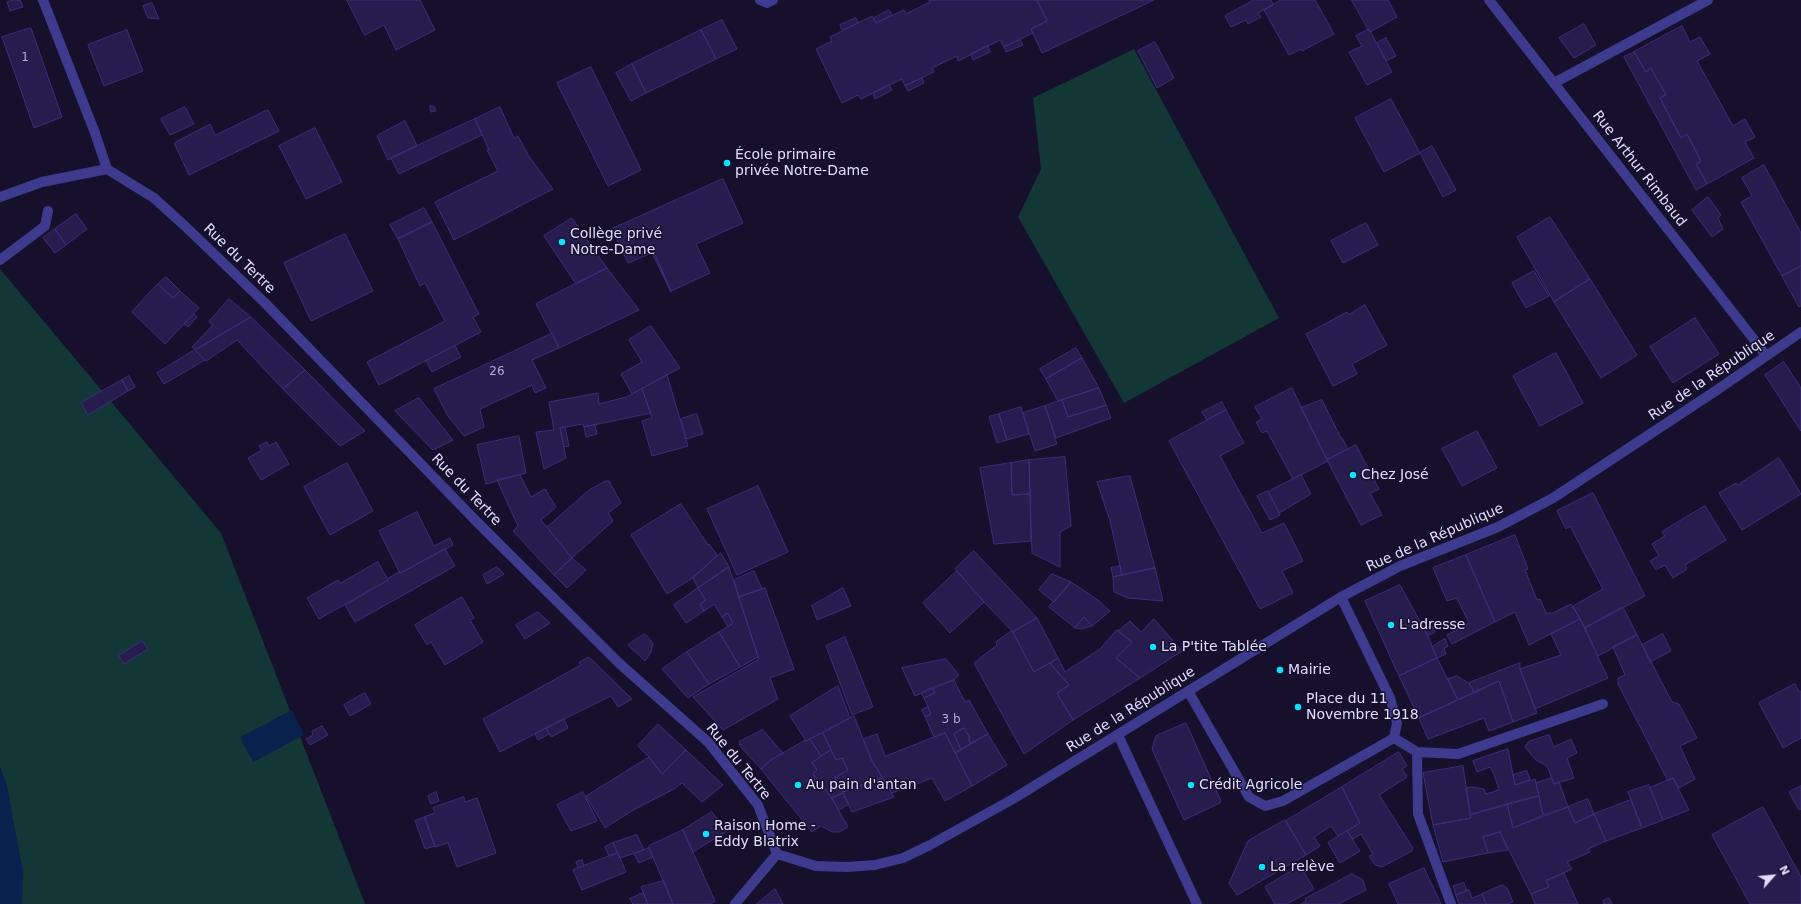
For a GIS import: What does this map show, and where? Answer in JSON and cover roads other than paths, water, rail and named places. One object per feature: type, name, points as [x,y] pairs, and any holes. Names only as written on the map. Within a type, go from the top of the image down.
[{"type":"street","points":[[0,197],[42,182],[107,169],[43,0]]},
{"type":"street","points":[[760,0],[767,3],[773,0]]},
{"type":"street","name":"Rue Arthur Rimbaud","points":[[1489,0],[1766,355]]},
{"type":"street","points":[[1554,83],[1708,0]]},
{"type":"street","name":"Rue du Tertre","points":[[107,169],[154,198],[186,227],[265,303],[478,523],[620,664],[708,742],[758,806],[777,854]]},
{"type":"street","points":[[0,260],[45,226],[48,211]]},
{"type":"street","name":"Rue de la République","points":[[777,854],[816,866],[847,867],[875,865],[903,858],[930,845],[1013,799],[1340,597],[1400,566],[1498,527],[1552,498],[1717,390],[1801,332]]},
{"type":"street","points":[[1188,691],[1249,797],[1266,806],[1283,801],[1394,738],[1397,723],[1390,698],[1340,597]]},
{"type":"street","points":[[1394,738],[1417,752],[1458,754],[1603,704]]},
{"type":"street","points":[[1118,735],[1197,904]]},
{"type":"street","points":[[1417,752],[1418,814],[1451,904]]},
{"type":"street","points":[[735,904],[777,854]]},
{"type":"water","points":[[292,710],[304,735],[253,762],[240,737]]},
{"type":"water","points":[[0,766],[7,786],[23,872],[22,904],[0,904]]},
{"type":"place","name":"École primaire privée Notre-Dame","points":[[727,163]]},
{"type":"place","name":"Collège privé Notre-Dame","points":[[562,242]]},
{"type":"place","name":"Chez José","points":[[1353,475]]},
{"type":"place","name":"L'adresse","points":[[1391,625]]},
{"type":"place","name":"La P'tite Tablée","points":[[1153,647]]},
{"type":"place","name":"Mairie","points":[[1280,670]]},
{"type":"place","name":"Place du 11 Novembre 1918","points":[[1298,707]]},
{"type":"place","name":"Au pain d'antan","points":[[798,785]]},
{"type":"place","name":"Crédit Agricole","points":[[1191,785]]},
{"type":"place","name":"Raison Home - Eddy Blatrix","points":[[706,834]]},
{"type":"place","name":"La relève","points":[[1262,867]]}]
